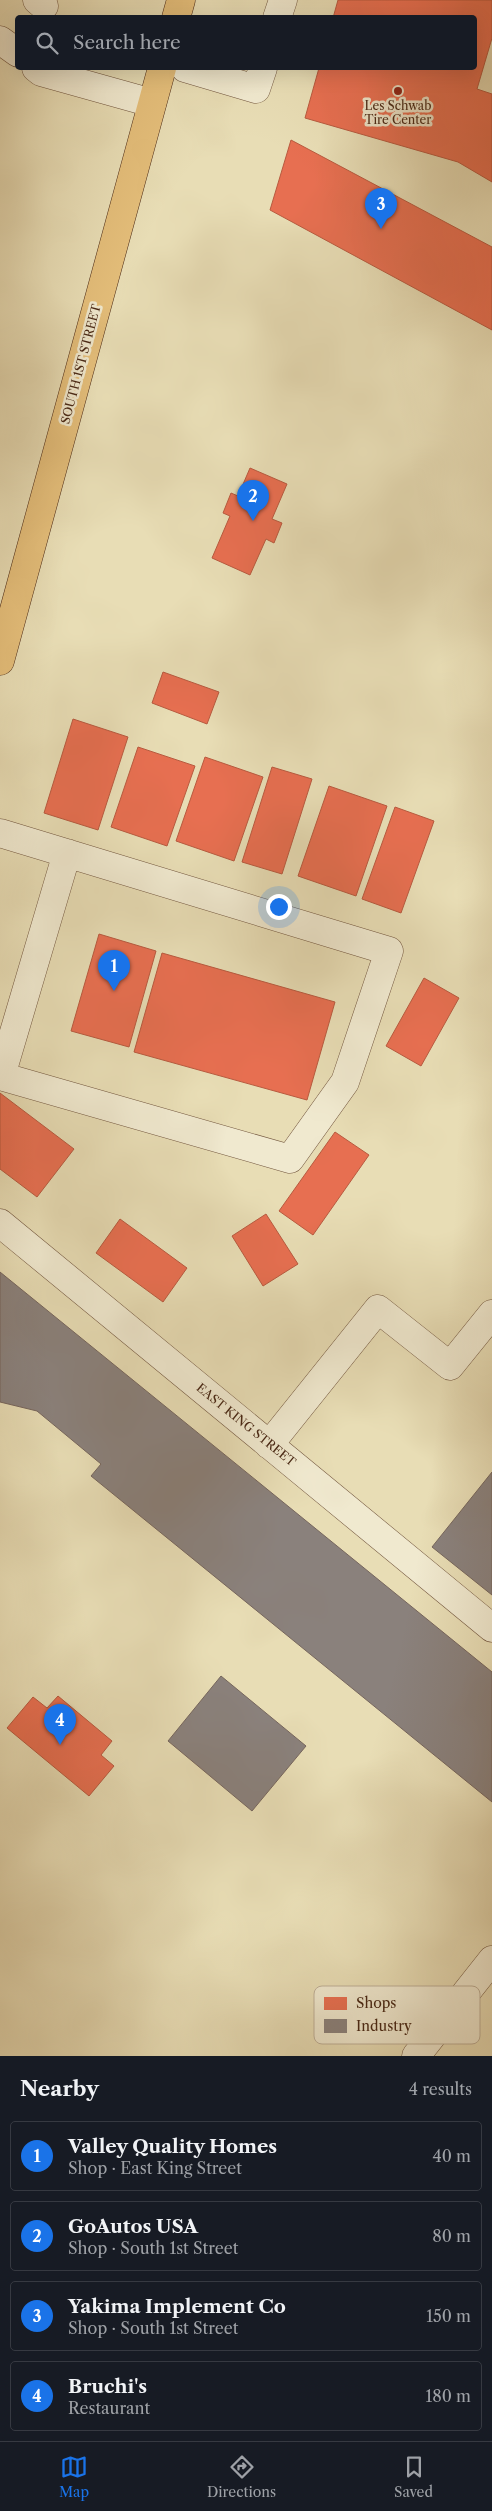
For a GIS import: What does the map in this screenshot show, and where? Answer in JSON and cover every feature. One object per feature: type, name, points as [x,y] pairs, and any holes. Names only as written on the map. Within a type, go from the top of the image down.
[{"type":"main road","points":[[177,15],[181,0]]},
{"type":"main road","name":"SOUTH 1ST STREET","points":[[0,661],[7,611],[161,70]]},
{"type":"street","points":[[279,15],[283,0]]},
{"type":"street","points":[[0,40],[15,51]]},
{"type":"street","points":[[38,70],[152,103]]},
{"type":"street","points":[[192,70],[256,89],[261,70]]},
{"type":"street","points":[[0,833],[67,853],[390,951],[345,1082],[290,1159],[0,1076],[67,853]]},
{"type":"street","name":"EAST KING STREET","points":[[0,1223],[492,1628]]},
{"type":"street","points":[[269,1445],[378,1309],[450,1366],[492,1314]]},
{"type":"street","points":[[471,1986],[492,1960]]},
{"type":"street","points":[[416,2056],[426,2044]]},
{"type":"building: Shops","name":"Les Schwab Tire Center","points":[[338,0],[492,0],[492,38],[477,89],[492,94],[492,182],[458,162],[305,118],[318,70],[477,70],[477,15],[334,15]]},
{"type":"building: Shops","points":[[291,140],[492,247],[492,330],[270,210]]},
{"type":"building: Shops","points":[[250,468],[287,484],[272,519],[282,523],[274,543],[266,539],[250,575],[212,558],[230,516],[223,513],[231,493],[238,496]]},
{"type":"building: Shops","points":[[163,672],[219,692],[207,724],[152,703]]},
{"type":"building: Shops","points":[[73,719],[128,737],[98,830],[44,813]]},
{"type":"building: Shops","points":[[138,747],[195,766],[167,846],[111,827]]},
{"type":"building: Shops","points":[[205,757],[263,777],[234,861],[176,841]]},
{"type":"building: Shops","points":[[272,767],[312,779],[282,874],[242,862]]},
{"type":"building: Shops","points":[[329,786],[387,806],[356,896],[298,876]]},
{"type":"building: Shops","points":[[395,807],[434,821],[401,913],[362,899]]},
{"type":"building: Shops","points":[[99,934],[156,951],[129,1047],[71,1031]]},
{"type":"building: Shops","points":[[162,953],[335,1002],[307,1100],[134,1052]]},
{"type":"building: Shops","points":[[424,978],[459,998],[421,1066],[386,1046]]},
{"type":"building: Shops","points":[[0,1093],[74,1149],[37,1197],[0,1169]]},
{"type":"building: Shops","points":[[335,1132],[369,1155],[313,1235],[279,1211]]},
{"type":"building: Shops","points":[[266,1214],[298,1264],[263,1286],[232,1236]]},
{"type":"building: Shops","points":[[120,1219],[187,1268],[163,1302],[96,1253]]},
{"type":"building: Shops","points":[[58,1696],[112,1741],[101,1755],[114,1766],[89,1796],[7,1728],[33,1697],[47,1708]]},
{"type":"building: Industry","points":[[0,1272],[492,1672],[492,1802],[91,1476],[101,1464],[37,1411],[0,1402]]},
{"type":"building: Industry","points":[[492,1472],[492,1595],[432,1547]]},
{"type":"building: Industry","points":[[221,1676],[306,1746],[252,1811],[168,1741]]},
{"type":"place","name":"Les Schwab Tire Center","points":[[398,91]]},
{"type":"place","name":"Yakima Implement Co","points":[[381,229]]},
{"type":"place","name":"GoAutos USA","points":[[253,521]]},
{"type":"place","name":"Valley Quality Homes","points":[[114,991]]},
{"type":"place","name":"Bruchi's","points":[[60,1745]]}]
